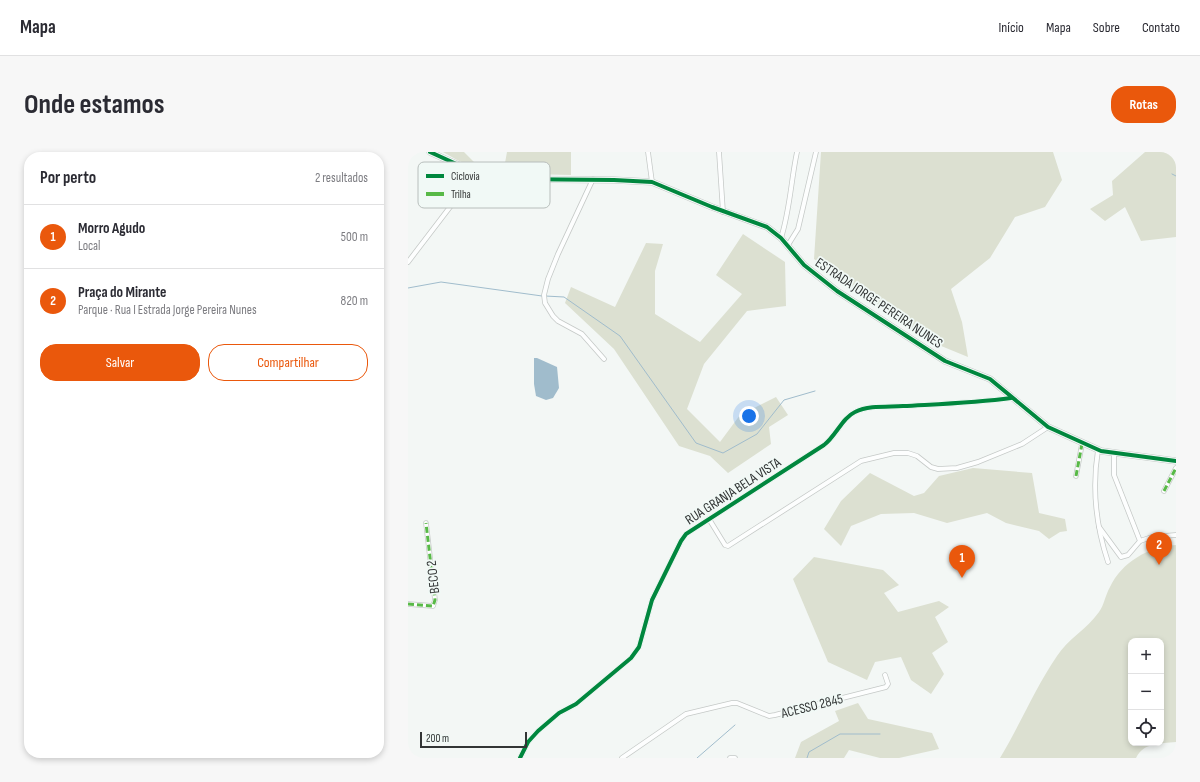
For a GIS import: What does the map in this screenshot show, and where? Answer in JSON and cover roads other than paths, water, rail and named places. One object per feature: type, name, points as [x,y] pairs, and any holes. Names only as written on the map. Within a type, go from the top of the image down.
[{"type":"street","name":"ESTRADA JORGE PEREIRA NUNES","points":[[430,152],[452,162]]},
{"type":"street","points":[[648,152],[652,182]]},
{"type":"street","points":[[719,152],[723,212]]},
{"type":"street","points":[[781,238],[790,202],[797,152]]},
{"type":"street","points":[[788,245],[798,229],[816,152]]},
{"type":"street","name":"ESTRADA JORGE PEREIRA NUNES","points":[[550,179],[592,179],[652,182],[723,212],[767,228],[781,238],[804,265],[837,291],[945,361],[990,379],[1011,398],[1048,427],[1082,444],[1098,450],[1114,454],[1176,461]]},
{"type":"street","points":[[592,179],[558,254],[544,294],[545,303],[553,316],[582,334],[604,359]]},
{"type":"street","points":[[408,262],[449,208]]},
{"type":"street","name":"RUA GRANJA BELA VISTA","points":[[520,758],[528,742],[538,731],[559,713],[576,704],[631,658],[640,642],[652,600],[681,541],[686,534],[830,440],[854,412],[874,408],[990,401],[1011,398]]},
{"type":"street","points":[[709,519],[728,546],[861,461],[894,453],[908,453],[917,456],[931,467],[938,469],[957,468],[978,462],[1022,444],[1048,427]]},
{"type":"street","points":[[1076,476],[1082,444]]},
{"type":"street","points":[[1098,450],[1095,484],[1100,539],[1108,562]]},
{"type":"street","points":[[1114,454],[1114,475],[1140,541]]},
{"type":"street","points":[[1164,491],[1176,468]]},
{"type":"street","name":"BECO 2","points":[[408,604],[433,606],[435,600],[426,523]]},
{"type":"street","points":[[1099,527],[1121,557],[1128,555],[1140,541],[1152,537],[1176,535]]},
{"type":"street","name":"ACESSO 2845","points":[[622,758],[686,714],[737,703],[769,716],[775,715],[886,687],[888,684],[885,675]]},
{"type":"street","points":[[730,758],[735,758]]},
{"type":"water","points":[[534,358],[557,367],[559,388],[553,398],[546,400],[536,396],[534,384]]},
{"type":"waterway","points":[[1172,174],[1176,176]]},
{"type":"waterway","points":[[408,288],[441,282],[542,296]]},
{"type":"waterway","points":[[545,296],[564,297],[620,336],[696,443],[723,453],[757,434],[784,400],[815,391]]},
{"type":"waterway","points":[[697,758],[735,725]]},
{"type":"waterway","points":[[807,758],[809,752],[840,734],[880,734]]},
{"type":"place","name":"Praça do Mirante","points":[[1159,565]]},
{"type":"place","name":"Morro Agudo","points":[[962,578]]}]
